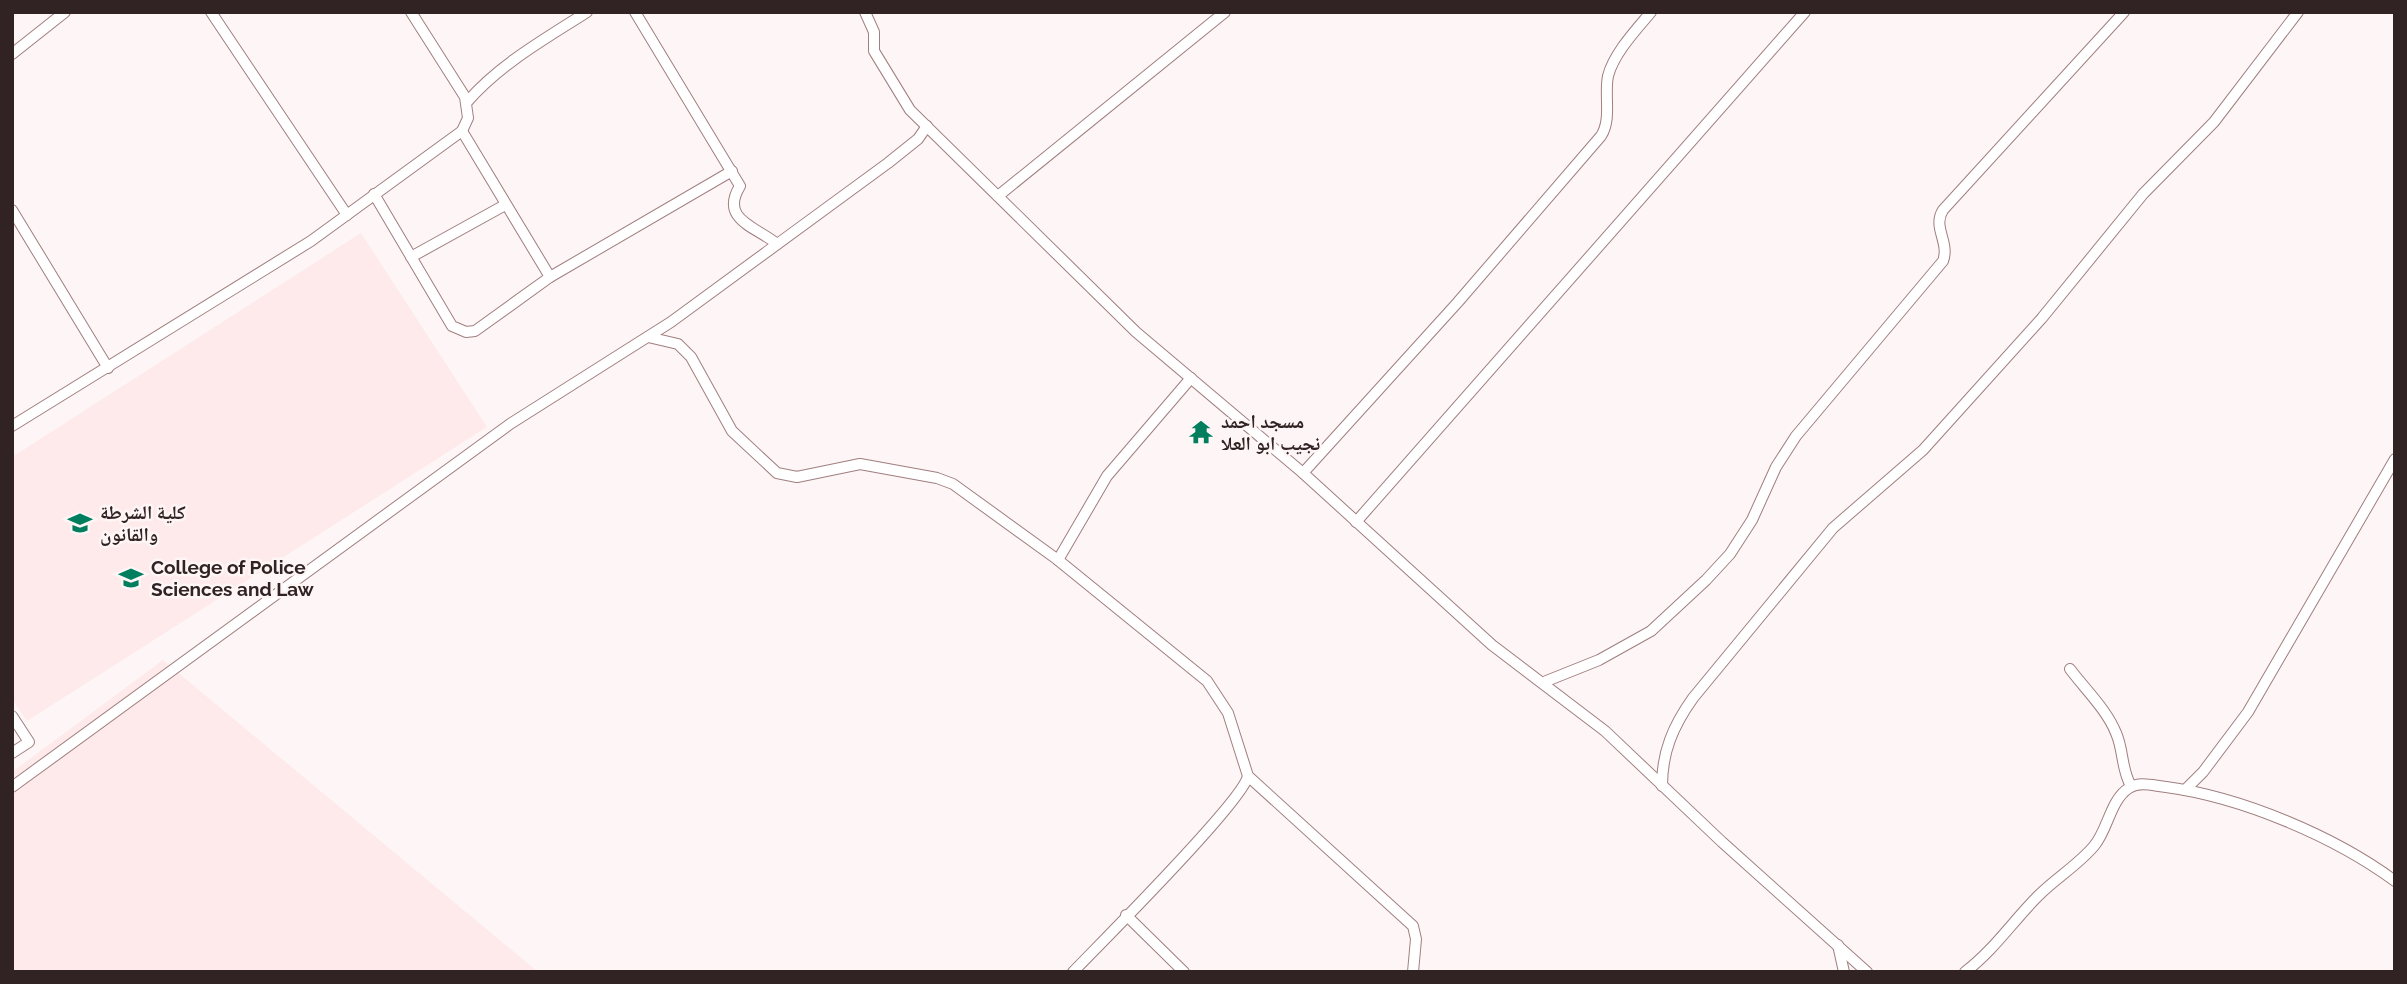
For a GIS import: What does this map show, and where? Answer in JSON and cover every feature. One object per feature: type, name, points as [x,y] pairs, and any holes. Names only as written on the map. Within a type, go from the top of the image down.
[{"type":"street","points":[[12,54],[65,12]]},
{"type":"street","points":[[211,12],[347,215]]},
{"type":"street","points":[[12,426],[311,242],[462,131],[468,118],[467,102],[411,12]]},
{"type":"street","points":[[467,102],[488,80],[522,54],[587,12]]},
{"type":"street","points":[[635,12],[740,186],[733,195],[733,206],[749,229],[766,235],[777,244]]},
{"type":"street","points":[[865,12],[874,32],[874,51],[910,110],[1136,332],[1303,473],[1492,645],[1605,731],[1867,972]]},
{"type":"street","points":[[998,196],[1225,12]]},
{"type":"street","points":[[1303,473],[1458,302],[1601,136],[1606,124],[1606,95],[1613,63],[1651,12]]},
{"type":"street","points":[[1356,522],[1805,12]]},
{"type":"street","points":[[1544,682],[1599,660],[1651,631],[1675,611],[1730,554],[1796,436],[1943,261],[1945,249],[1938,224],[1943,210],[2124,12]]},
{"type":"street","points":[[1662,786],[1665,751],[1682,714],[1693,698],[1833,528],[1923,450],[2042,317],[2143,194],[2214,122],[2298,12]]},
{"type":"street","points":[[12,787],[510,424],[587,372],[675,318],[918,139],[927,125]]},
{"type":"street","points":[[462,131],[550,277]]},
{"type":"street","points":[[374,194],[452,326],[466,332],[475,331],[550,277],[732,172]]},
{"type":"street","points":[[411,257],[505,205]]},
{"type":"street","points":[[12,210],[108,368]]},
{"type":"street","points":[[675,318],[678,344],[691,357],[732,430],[777,472],[797,477],[860,464],[937,478],[953,484],[1058,561],[1207,681],[1228,713],[1248,776],[1413,926],[1416,939],[1413,972]]},
{"type":"street","points":[[648,337],[678,344]]},
{"type":"street","points":[[1058,561],[1107,476],[1191,378]]},
{"type":"street","points":[[2185,790],[2203,772],[2248,712],[2395,459]]},
{"type":"street","points":[[2070,669],[2111,722],[2119,741],[2125,776],[2131,786]]},
{"type":"street","points":[[12,716],[29,742],[12,753]]},
{"type":"street","points":[[1073,972],[1217,819],[1243,788],[1248,776]]},
{"type":"street","points":[[1965,972],[1989,952],[2038,896],[2096,845],[2113,808],[2131,786],[2141,784],[2185,790],[2229,802],[2334,844],[2395,881]]},
{"type":"street","points":[[1126,915],[1184,972]]},
{"type":"street","points":[[1838,944],[1844,972]]},
{"type":"shaded area","name":"College of Police Sciences and Law","points":[[361,233],[487,427],[27,721],[12,699],[12,457]]},
{"type":"shaded area","points":[[163,660],[538,972],[12,972],[12,772]]},
{"type":"place","name":"مسجد احمد نجيب ابو العلا","points":[[1201,432]]},
{"type":"place","name":"كلية الشرطة والقانون","points":[[80,523]]},
{"type":"place","name":"College of Police Sciences and Law","points":[[131,578]]}]
